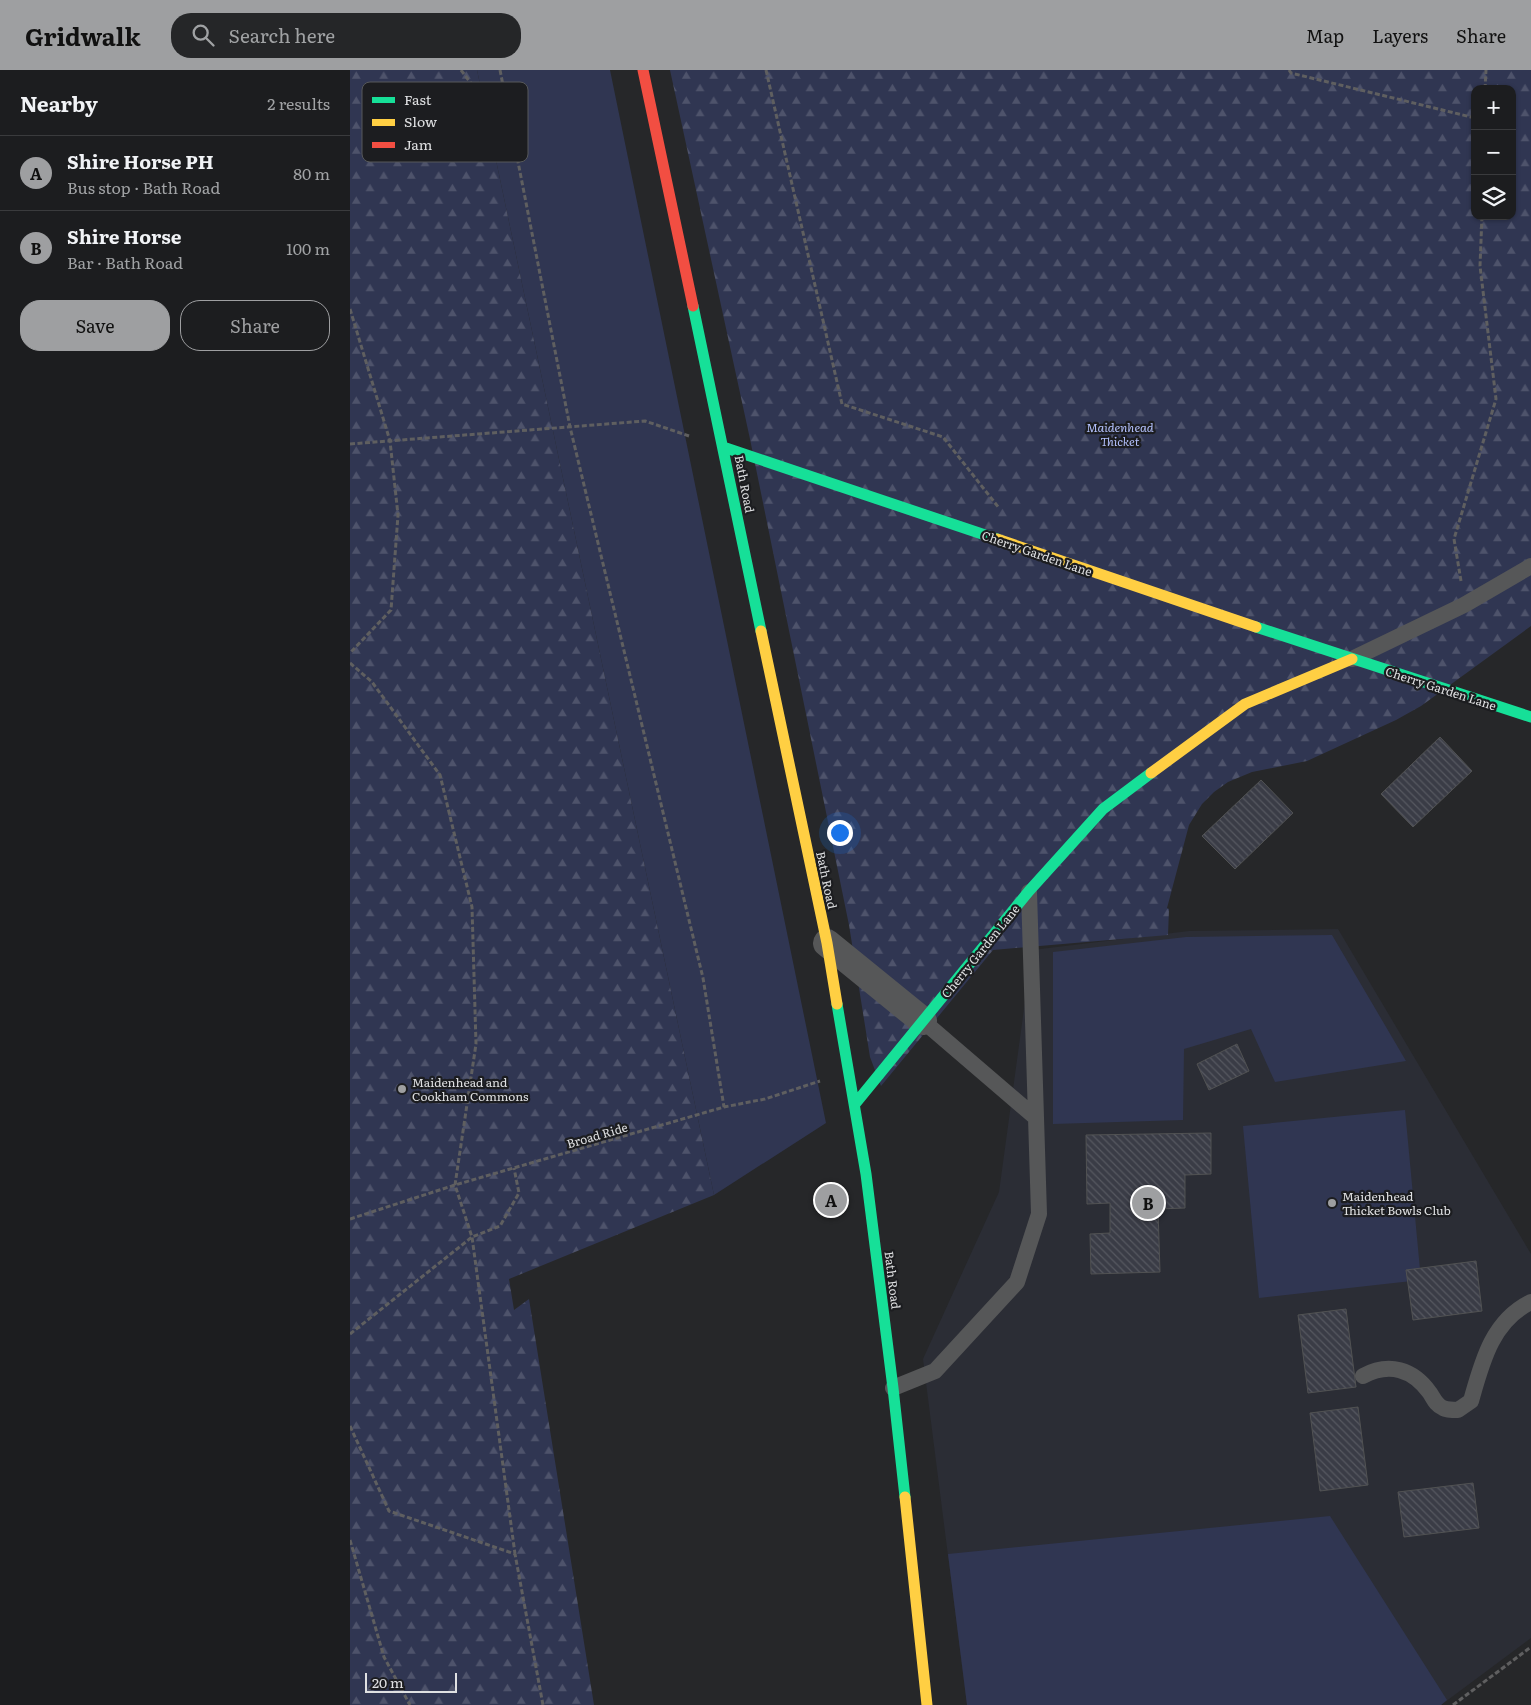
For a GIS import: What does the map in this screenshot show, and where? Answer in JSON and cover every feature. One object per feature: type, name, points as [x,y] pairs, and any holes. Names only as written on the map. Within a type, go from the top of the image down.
[{"type":"main road","name":"Bath Road","points":[[643,70],[827,943],[855,1104],[866,1174],[893,1388],[927,1705]]},
{"type":"main road","name":"Cherry Garden Lane","points":[[723,447],[1352,659],[1531,717]]},
{"type":"main road","name":"Cherry Garden Lane","points":[[855,1104],[1029,891],[1103,809],[1245,704],[1352,659]]},
{"type":"street","points":[[827,943],[923,1021]]},
{"type":"lane","points":[[1352,659],[1464,605],[1531,566]]},
{"type":"lane","points":[[893,1388],[935,1371],[1017,1282],[1039,1214],[1029,891]]},
{"type":"lane","points":[[923,1021],[1035,1117]]},
{"type":"lane","points":[[1363,1376],[1375,1370],[1392,1368],[1408,1372],[1418,1380],[1442,1408],[1458,1410],[1472,1401],[1480,1368],[1494,1335],[1510,1315],[1531,1302]]},
{"type":"path","points":[[461,70],[470,82]]},
{"type":"path","points":[[766,70],[842,404],[943,437],[1010,521],[1009,544]]},
{"type":"path","points":[[1289,70],[1291,73],[1471,117]]},
{"type":"path","points":[[1485,85],[1486,70]]},
{"type":"path","points":[[518,162],[570,427],[703,978],[724,1106]]},
{"type":"path","points":[[1464,605],[1454,539],[1496,399],[1480,266],[1482,220]]},
{"type":"path","points":[[350,309],[390,441],[398,515],[391,610],[350,653]]},
{"type":"path","points":[[350,444],[645,421],[723,447]]},
{"type":"path","points":[[350,663],[372,682],[440,776],[472,907],[476,1044],[455,1185],[472,1237],[516,1554],[543,1705]]},
{"type":"path","name":"Broad Ride","points":[[350,1219],[455,1185],[724,1106],[765,1099],[849,1071]]},
{"type":"path","points":[[350,1334],[472,1237],[500,1226],[520,1193],[514,1168]]},
{"type":"path","points":[[350,1426],[389,1511],[516,1554]]},
{"type":"path","points":[[350,1540],[384,1657],[410,1705]]},
{"type":"path","points":[[1453,1705],[1531,1647]]},
{"type":"shaded area","points":[[1338,929],[1531,1254],[1531,1638],[1441,1705],[967,1705],[923,1359],[999,1192],[1032,950],[1189,931]]},
{"type":"green space","points":[[350,70],[477,70],[480,82],[362,82],[362,162],[496,162],[714,1195],[509,1279],[514,1310],[529,1299],[594,1705],[350,1705]]},
{"type":"green space","points":[[477,70],[610,70],[826,1123],[714,1195],[496,162],[528,162],[528,82],[480,82]]},
{"type":"green space","name":"Maidenhead Thicket","points":[[670,70],[1531,70],[1531,626],[1421,706],[1396,720],[1307,761],[1252,772],[1228,782],[1202,804],[1189,825],[1167,908],[1169,909],[1168,935],[993,950],[881,1086],[870,1057],[849,925],[750,439]]},
{"type":"green space","points":[[1332,935],[1406,1061],[1275,1082],[1251,1029],[1184,1049],[1183,1120],[1053,1124],[1053,952],[1186,937]]},
{"type":"green space","name":"Maidenhead Thicket Bowls Club","points":[[1405,1110],[1421,1280],[1259,1298],[1243,1126]]},
{"type":"green space","points":[[1330,1516],[1447,1700],[1441,1705],[967,1705],[948,1554]]},
{"type":"building","points":[[1440,737],[1472,771],[1413,827],[1381,794]]},
{"type":"building","points":[[1261,780],[1293,813],[1235,869],[1202,836]]},
{"type":"building","points":[[1237,1044],[1249,1071],[1209,1090],[1197,1064]]},
{"type":"building","points":[[1211,1133],[1211,1174],[1185,1175],[1185,1208],[1158,1209],[1160,1272],[1091,1274],[1090,1234],[1110,1233],[1110,1203],[1087,1204],[1086,1135]]},
{"type":"building","points":[[1476,1261],[1482,1311],[1413,1320],[1406,1270]]},
{"type":"building","points":[[1346,1309],[1356,1387],[1308,1393],[1298,1315]]},
{"type":"building","points":[[1358,1407],[1368,1485],[1320,1491],[1310,1413]]},
{"type":"building","points":[[1473,1483],[1479,1528],[1404,1537],[1398,1492]]},
{"type":"traffic: fast","points":[[693,306],[761,631]]},
{"type":"traffic: fast","points":[[723,447],[997,539]]},
{"type":"traffic: fast","points":[[1256,627],[1531,717]]},
{"type":"traffic: fast","points":[[855,1104],[1029,891],[1103,809],[1151,773]]},
{"type":"traffic: fast","points":[[837,1004],[866,1174],[905,1497]]},
{"type":"traffic: slow","points":[[997,539],[1256,627]]},
{"type":"traffic: slow","points":[[761,631],[827,943],[837,1004]]},
{"type":"traffic: slow","points":[[1151,773],[1245,704],[1352,659]]},
{"type":"traffic: slow","points":[[905,1497],[927,1705]]},
{"type":"traffic: jam","points":[[643,70],[693,306]]},
{"type":"place","name":"Maidenhead and Cookham Commons","points":[[402,1089]]},
{"type":"place","name":"Shire Horse PH","points":[[831,1200]]},
{"type":"place","name":"Shire Horse","points":[[1148,1203]]},
{"type":"place","name":"Maidenhead Thicket Bowls Club","points":[[1332,1203]]}]
